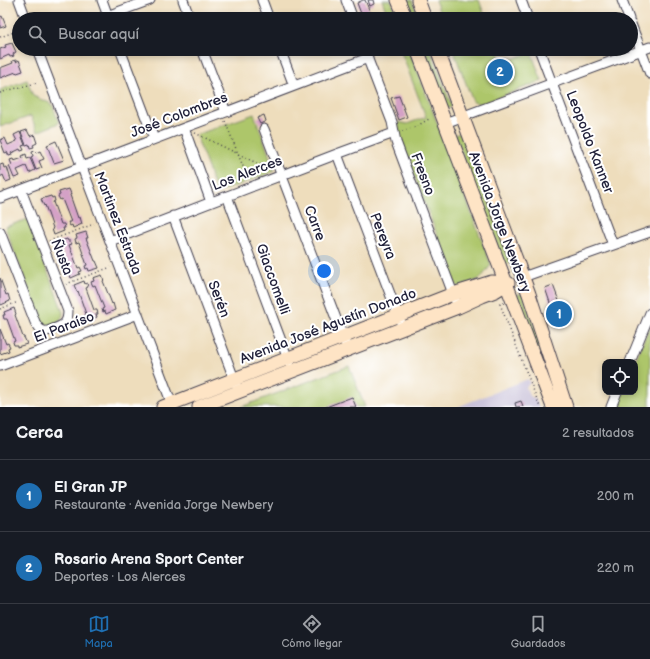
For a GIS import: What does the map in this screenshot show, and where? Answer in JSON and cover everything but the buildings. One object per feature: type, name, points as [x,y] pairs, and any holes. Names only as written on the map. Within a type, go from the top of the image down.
[{"type":"main road","points":[[398,0],[403,12]]},
{"type":"main road","points":[[418,0],[422,12]]},
{"type":"main road","name":"Avenida Jorge Newbery","points":[[420,56],[553,407]]},
{"type":"main road","name":"Avenida Jorge Newbery","points":[[440,56],[523,278],[566,407]]},
{"type":"main road","name":"Avenida José Agustín Donado","points":[[199,407],[458,307],[495,291],[506,283],[523,278]]},
{"type":"main road","name":"Avenida José Agustín Donado","points":[[169,406],[234,379],[453,294],[492,282],[506,283]]},
{"type":"street","points":[[19,0],[23,12]]},
{"type":"street","points":[[102,0],[105,12]]},
{"type":"street","points":[[121,12],[150,0]]},
{"type":"street","points":[[183,0],[187,12]]},
{"type":"street","points":[[262,0],[266,12]]},
{"type":"street","points":[[346,0],[350,12]]},
{"type":"street","points":[[521,0],[525,12]]},
{"type":"street","points":[[622,0],[626,12]]},
{"type":"street","points":[[638,36],[646,49],[650,74]]},
{"type":"street","name":"Martinez Estrada","points":[[40,56],[138,314],[169,406]]},
{"type":"street","points":[[123,56],[154,139]]},
{"type":"street","points":[[204,56],[224,112]]},
{"type":"street","points":[[283,56],[294,86]]},
{"type":"street","name":"José Colombres","points":[[0,198],[294,86],[359,56]]},
{"type":"street","name":"Fresno","points":[[367,56],[392,122],[396,142],[458,307]]},
{"type":"street","name":"Leopoldo Kanner","points":[[542,56],[613,245]]},
{"type":"street","points":[[445,123],[627,56]]},
{"type":"street","points":[[184,128],[211,202]]},
{"type":"street","name":"Carre","points":[[264,128],[348,350]]},
{"type":"street","name":"Los Alerces","points":[[110,240],[394,133]]},
{"type":"street","name":"Pereyra","points":[[337,154],[403,328]]},
{"type":"street","name":"Ñusta","points":[[21,190],[68,311],[66,321],[63,325],[54,329],[43,331],[38,328],[25,299]]},
{"type":"street","name":"Giaccomelli","points":[[227,196],[292,371]]},
{"type":"street","name":"Serén","points":[[173,216],[239,392]]},
{"type":"street","points":[[0,232],[25,299]]},
{"type":"street","points":[[523,278],[650,232]]},
{"type":"street","points":[[631,359],[650,313]]},
{"type":"street","name":"El Paraíso","points":[[0,366],[138,314]]},
{"type":"street","points":[[611,407],[616,395]]},
{"type":"path","points":[[0,37],[12,33]]},
{"type":"path","points":[[0,93],[37,84]]},
{"type":"path","points":[[224,112],[251,187]]},
{"type":"path","points":[[394,133],[415,127],[429,119]]},
{"type":"path","points":[[184,128],[281,175]]},
{"type":"path","points":[[42,243],[102,220]]},
{"type":"path","points":[[59,287],[119,264]]},
{"type":"path","points":[[0,309],[25,299]]},
{"type":"path","name":"Avenida Jorge Newbery","points":[[500,304],[540,407]]},
{"type":"shaded area","points":[[528,379],[530,383],[526,387],[529,396],[535,398],[539,407],[457,407]]},
{"type":"green space","points":[[382,0],[391,0],[395,12],[386,12]]},
{"type":"green space","points":[[403,0],[412,0],[416,12],[408,12]]},
{"type":"green space","points":[[435,0],[479,0],[483,12],[439,12]]},
{"type":"green space","points":[[403,56],[412,56],[491,265],[480,279],[459,287],[456,285],[400,138],[398,122],[407,124],[426,117]]},
{"type":"green space","points":[[425,56],[433,56],[452,107],[445,109]]},
{"type":"green space","points":[[456,56],[500,56],[502,63],[520,56],[533,56],[542,81],[481,104],[473,102]]},
{"type":"green space","points":[[27,80],[33,96],[52,104],[59,123],[37,132],[31,116],[0,127],[0,90]]},
{"type":"green space","points":[[254,114],[275,171],[217,193],[196,135]]},
{"type":"green space","points":[[462,132],[512,262],[504,265],[455,135]]},
{"type":"green space","points":[[28,219],[63,312],[61,320],[51,326],[41,322],[5,227]]},
{"type":"green space","points":[[523,294],[561,407],[556,407],[517,295]]},
{"type":"green space","points":[[650,325],[650,407],[616,407],[621,395],[638,395],[638,359],[636,359]]},
{"type":"green space","points":[[349,366],[365,407],[241,407]]},
{"type":"place","name":"Rosario Arena Sport Center","points":[[500,72]]},
{"type":"place","name":"El Gran JP","points":[[559,314]]}]
